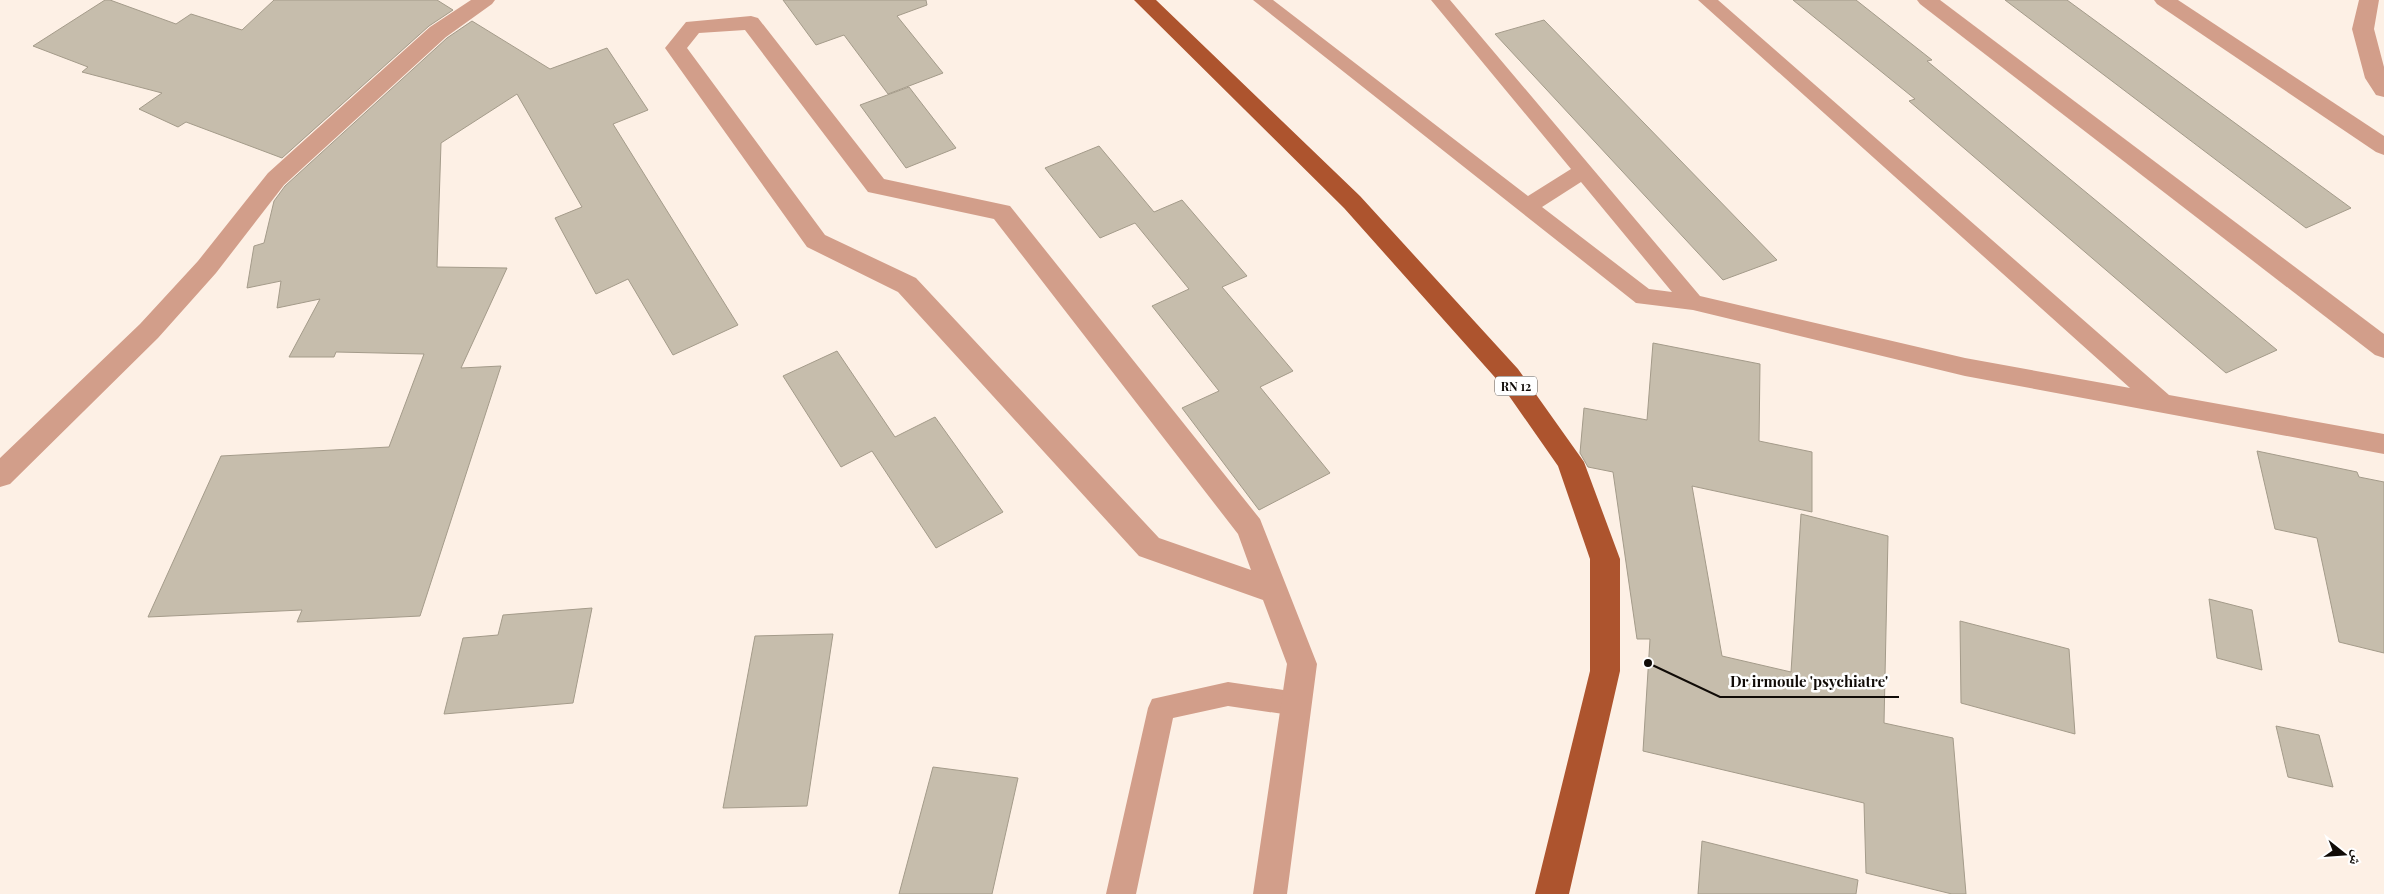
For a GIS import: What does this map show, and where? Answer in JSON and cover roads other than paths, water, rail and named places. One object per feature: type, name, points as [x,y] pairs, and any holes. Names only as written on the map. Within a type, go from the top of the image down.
[{"type":"main road","name":"RN 12","points":[[1144,0],[1352,202],[1509,376],[1570,462],[1605,559],[1605,671],[1552,894]]},
{"type":"street","points":[[0,476],[149,331],[208,267],[276,179],[438,32],[485,0]]},
{"type":"street","points":[[1927,0],[2384,348]]},
{"type":"street","points":[[2164,0],[2384,147]]},
{"type":"street","points":[[2369,0],[2363,29],[2376,78],[2384,90]]},
{"type":"street","points":[[1270,894],[1302,664],[1250,528],[1002,212],[876,186],[751,23],[693,27],[676,48],[816,241],[907,285],[1149,547],[1274,591]]},
{"type":"lane","points":[[1262,0],[1644,297],[1693,302],[1965,367],[2384,444]]},
{"type":"lane","points":[[1440,0],[1693,302]]},
{"type":"lane","points":[[1707,0],[2162,403]]},
{"type":"lane","points":[[1527,206],[1583,171]]},
{"type":"lane","points":[[1121,894],[1162,708],[1228,694],[1296,704]]},
{"type":"place","name":"Dr irmoule 'psychiatre'","points":[[1648,663]]}]
